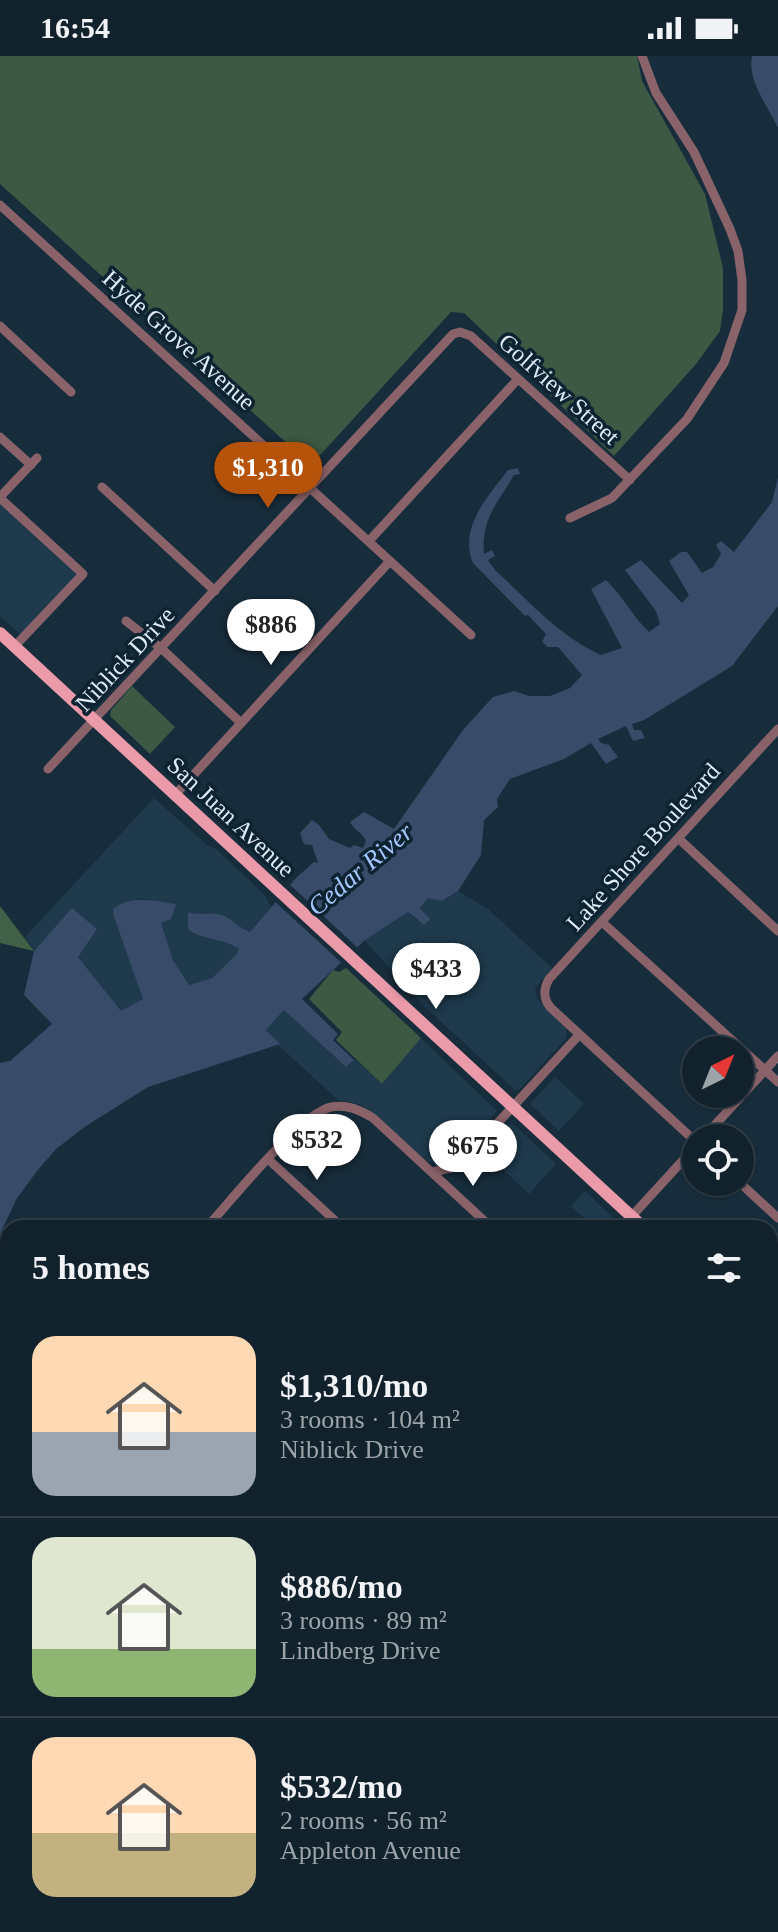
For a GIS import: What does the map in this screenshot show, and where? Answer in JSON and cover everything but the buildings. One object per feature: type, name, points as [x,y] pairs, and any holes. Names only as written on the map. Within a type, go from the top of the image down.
[{"type":"main road","name":"San Juan Avenue","points":[[0,633],[635,1220]]},
{"type":"street","points":[[570,518],[612,498],[680,427],[701,400],[733,341],[743,300],[738,251],[730,229],[694,152],[656,93],[642,56]]},
{"type":"street","name":"Hyde Grove Avenue","points":[[0,205],[471,635]]},
{"type":"street","points":[[0,326],[71,392]]},
{"type":"street","name":"Golfview Street","points":[[460,332],[471,336],[630,480]]},
{"type":"street","name":"Niblick Drive","points":[[48,769],[453,334],[460,332]]},
{"type":"street","points":[[369,541],[518,379]]},
{"type":"street","points":[[0,437],[34,461],[0,498],[83,574],[14,647]]},
{"type":"street","points":[[102,487],[215,591]]},
{"type":"street","points":[[175,795],[390,561]]},
{"type":"street","points":[[126,621],[162,649],[241,723]]},
{"type":"street","name":"Lake Shore Boulevard","points":[[579,1035],[551,1008],[544,994],[549,979],[778,729]]},
{"type":"street","points":[[678,838],[778,931]]},
{"type":"street","points":[[602,922],[778,1082]]},
{"type":"street","points":[[432,1172],[455,1167],[579,1035],[682,1131]]},
{"type":"street","points":[[716,1124],[778,1056]]},
{"type":"street","points":[[213,1220],[310,1118],[330,1107],[341,1106],[360,1110],[373,1118],[483,1220]]},
{"type":"street","points":[[269,1160],[334,1220]]},
{"type":"street","points":[[628,1220],[682,1160]]},
{"type":"street","points":[[754,1196],[778,1218]]},
{"type":"shaded area","points":[[0,503],[78,574],[21,635],[0,616]]},
{"type":"shaded area","points":[[154,798],[207,845],[216,849],[264,894],[271,907],[250,932],[223,916],[198,915],[201,937],[225,939],[239,949],[238,954],[212,978],[189,985],[173,960],[161,923],[168,903],[140,898],[114,917],[144,1000],[121,1012],[77,957],[97,929],[72,909],[34,951],[25,937]]},
{"type":"shaded area","points":[[458,891],[488,909],[552,968],[535,988],[538,1000],[566,1028],[567,1037],[520,1089],[515,1090],[426,1008],[364,940],[408,912],[419,923],[420,908],[429,897],[442,901]]},
{"type":"shaded area","points":[[284,1010],[346,1067],[355,1059],[382,1084],[421,1038],[497,1111],[451,1163],[440,1166],[427,1161],[362,1105],[338,1100],[277,1044],[266,1030]]},
{"type":"shaded area","points":[[555,1077],[584,1104],[559,1131],[530,1104]]},
{"type":"shaded area","points":[[512,1123],[556,1164],[529,1194],[482,1150],[505,1126]]},
{"type":"shaded area","points":[[585,1191],[616,1220],[586,1220],[571,1206]]},
{"type":"green space","points":[[0,56],[637,56],[642,81],[705,194],[723,268],[720,331],[696,364],[614,456],[464,313],[451,312],[311,465],[0,184]]},
{"type":"green space","points":[[132,686],[175,727],[150,754],[110,716],[111,710]]},
{"type":"green space","points":[[0,906],[34,951],[0,943]]},
{"type":"green space","points":[[346,968],[421,1038],[382,1084],[336,1040],[342,1032],[309,999],[333,970],[339,972]]},
{"type":"water","points":[[752,56],[778,56],[778,128],[755,84]]},
{"type":"water","name":"Cedar River","points":[[518,468],[520,474],[514,475],[488,521],[484,554],[492,550],[495,556],[488,560],[495,570],[545,617],[601,655],[622,648],[591,589],[606,580],[649,632],[660,624],[656,611],[625,570],[641,560],[682,603],[689,595],[669,561],[681,552],[687,552],[702,573],[713,567],[721,554],[716,545],[721,541],[734,552],[772,502],[778,477],[778,606],[732,666],[644,720],[632,724],[634,730],[641,730],[645,738],[633,741],[626,726],[598,739],[609,745],[618,757],[606,764],[591,743],[564,759],[510,779],[497,799],[498,807],[484,820],[481,855],[458,891],[442,901],[428,898],[420,908],[430,919],[424,925],[408,912],[365,940],[302,999],[338,1034],[333,1040],[354,1060],[346,1067],[284,1010],[266,1030],[280,1044],[148,1087],[56,1149],[16,1200],[7,1220],[0,1220],[0,1063],[10,1061],[52,1024],[24,995],[34,951],[72,908],[97,929],[78,957],[121,1011],[143,999],[114,917],[113,909],[128,901],[176,904],[171,919],[161,923],[173,960],[189,985],[212,978],[239,949],[188,929],[188,912],[222,915],[250,932],[297,877],[314,862],[318,863],[312,845],[304,844],[300,833],[312,820],[329,839],[350,848],[354,845],[363,848],[365,838],[350,822],[364,812],[394,829],[463,730],[493,697],[514,691],[529,696],[550,696],[570,688],[582,675],[558,647],[548,647],[542,642],[546,634],[473,563],[469,550],[472,525],[492,490],[508,470]]},
{"type":"pier","points":[[287,882],[360,950],[344,965],[272,899]]}]
